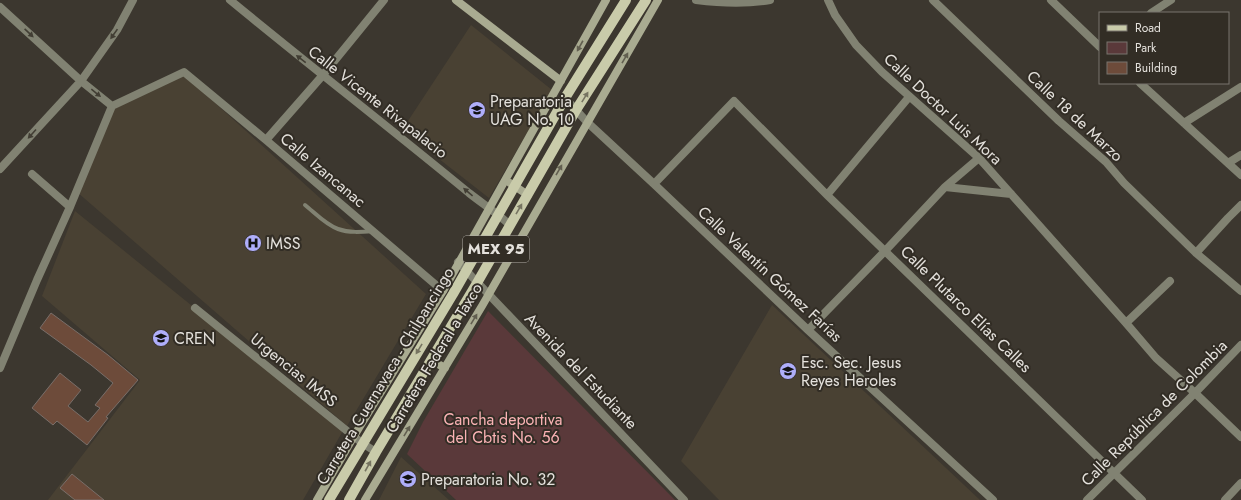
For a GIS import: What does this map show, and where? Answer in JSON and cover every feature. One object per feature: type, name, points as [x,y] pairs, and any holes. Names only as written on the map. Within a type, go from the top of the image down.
[{"type":"main road","name":"Carretera Cuernavaca - Chilpancingo","points":[[329,500],[425,329],[494,212],[515,186],[565,98],[626,0]]},
{"type":"main road","name":"Carretera Cuernavaca - Chilpancingo","points":[[349,500],[477,283],[576,110],[646,0]]},
{"type":"street","points":[[0,169],[81,81],[117,30],[133,0]]},
{"type":"street","name":"Calle Vicente Rivapalacio","points":[[230,0],[510,225]]},
{"type":"street","points":[[266,140],[323,76],[384,0]]},
{"type":"street","points":[[456,0],[561,81]]},
{"type":"street","points":[[494,212],[506,180],[606,0]]},
{"type":"street","name":"Carretera Federal a Taxco","points":[[365,500],[489,294],[658,0]]},
{"type":"street","points":[[696,0],[729,2],[762,2],[770,0]]},
{"type":"street","name":"Calle Doctor Luis Mora","points":[[828,0],[835,16],[856,45],[909,97],[979,158],[1156,358],[1241,437]]},
{"type":"street","name":"Calle 18 de Marzo","points":[[933,0],[1059,121],[1106,162],[1124,183],[1196,254],[1241,292]]},
{"type":"street","points":[[1051,0],[1099,45]]},
{"type":"street","points":[[1153,12],[1171,0]]},
{"type":"street","points":[[0,7],[81,81],[112,106],[0,368]]},
{"type":"street","name":"Calle Izancanac","points":[[112,106],[184,72],[443,291]]},
{"type":"street","points":[[1141,84],[1241,175]]},
{"type":"street","points":[[1184,123],[1241,87]]},
{"type":"street","points":[[827,195],[909,97]]},
{"type":"street","name":"Calle Valentín Gómez Farías","points":[[565,98],[587,122],[808,330],[993,500]]},
{"type":"street","name":"Calle Plutarco Elías Calles","points":[[654,184],[734,101],[827,195],[1142,500]]},
{"type":"street","points":[[1228,164],[1241,155]]},
{"type":"street","points":[[808,330],[885,251],[944,187],[979,158]]},
{"type":"street","points":[[32,174],[70,207]]},
{"type":"street","points":[[506,180],[528,195]]},
{"type":"street","points":[[944,187],[1011,194]]},
{"type":"street","points":[[1196,254],[1241,205]]},
{"type":"street","name":"Carretera Federal a Taxco","points":[[317,500],[354,436],[425,329],[443,291],[462,266]]},
{"type":"street","name":"Avenida del Estudiante","points":[[462,266],[684,500]]},
{"type":"street","points":[[1126,323],[1170,280]]},
{"type":"street","name":"Urgencias IMSS","points":[[195,308],[362,443],[376,452]]},
{"type":"street","name":"Calle República de Colombia","points":[[1087,500],[1241,345]]},
{"type":"street","points":[[431,360],[445,368]]},
{"type":"street","points":[[1224,500],[1241,483]]},
{"type":"lane","points":[[305,205],[338,229],[352,232],[373,231]]},
{"type":"shaded area","name":"Preparatoria UAG No. 10","points":[[471,25],[552,90],[489,198],[402,130]]},
{"type":"shaded area","name":"IMSS","points":[[183,74],[426,294],[347,426],[77,192],[114,109]]},
{"type":"shaded area","name":"CREN","points":[[75,211],[344,429],[303,500],[48,500],[140,380],[42,296]]},
{"type":"shaded area","name":"Esc. Sec. Jesus Reyes Heroles","points":[[772,305],[980,500],[719,500],[681,461]]},
{"type":"shaded area","name":"Preparatoria No. 32","points":[[401,457],[449,500],[379,500]]},
{"type":"green space","name":"Cancha deportiva del Cbtis No. 56","points":[[488,311],[675,500],[456,500],[407,454],[423,422]]},
{"type":"building","points":[[51,313],[108,355],[138,380],[106,417],[108,418],[87,445],[57,421],[53,425],[32,408],[60,373],[81,390],[68,406],[88,422],[100,408],[95,405],[113,383],[40,328]]},
{"type":"building","points":[[72,474],[104,500],[75,500],[60,488]]},
{"type":"place","name":"Preparatoria UAG No. 10","points":[[477,110]]},
{"type":"place","name":"IMSS","points":[[253,243]]},
{"type":"place","name":"CREN","points":[[161,338]]},
{"type":"place","name":"Esc. Sec. Jesus Reyes Heroles","points":[[788,371]]},
{"type":"place","name":"Preparatoria No. 32","points":[[408,479]]}]
